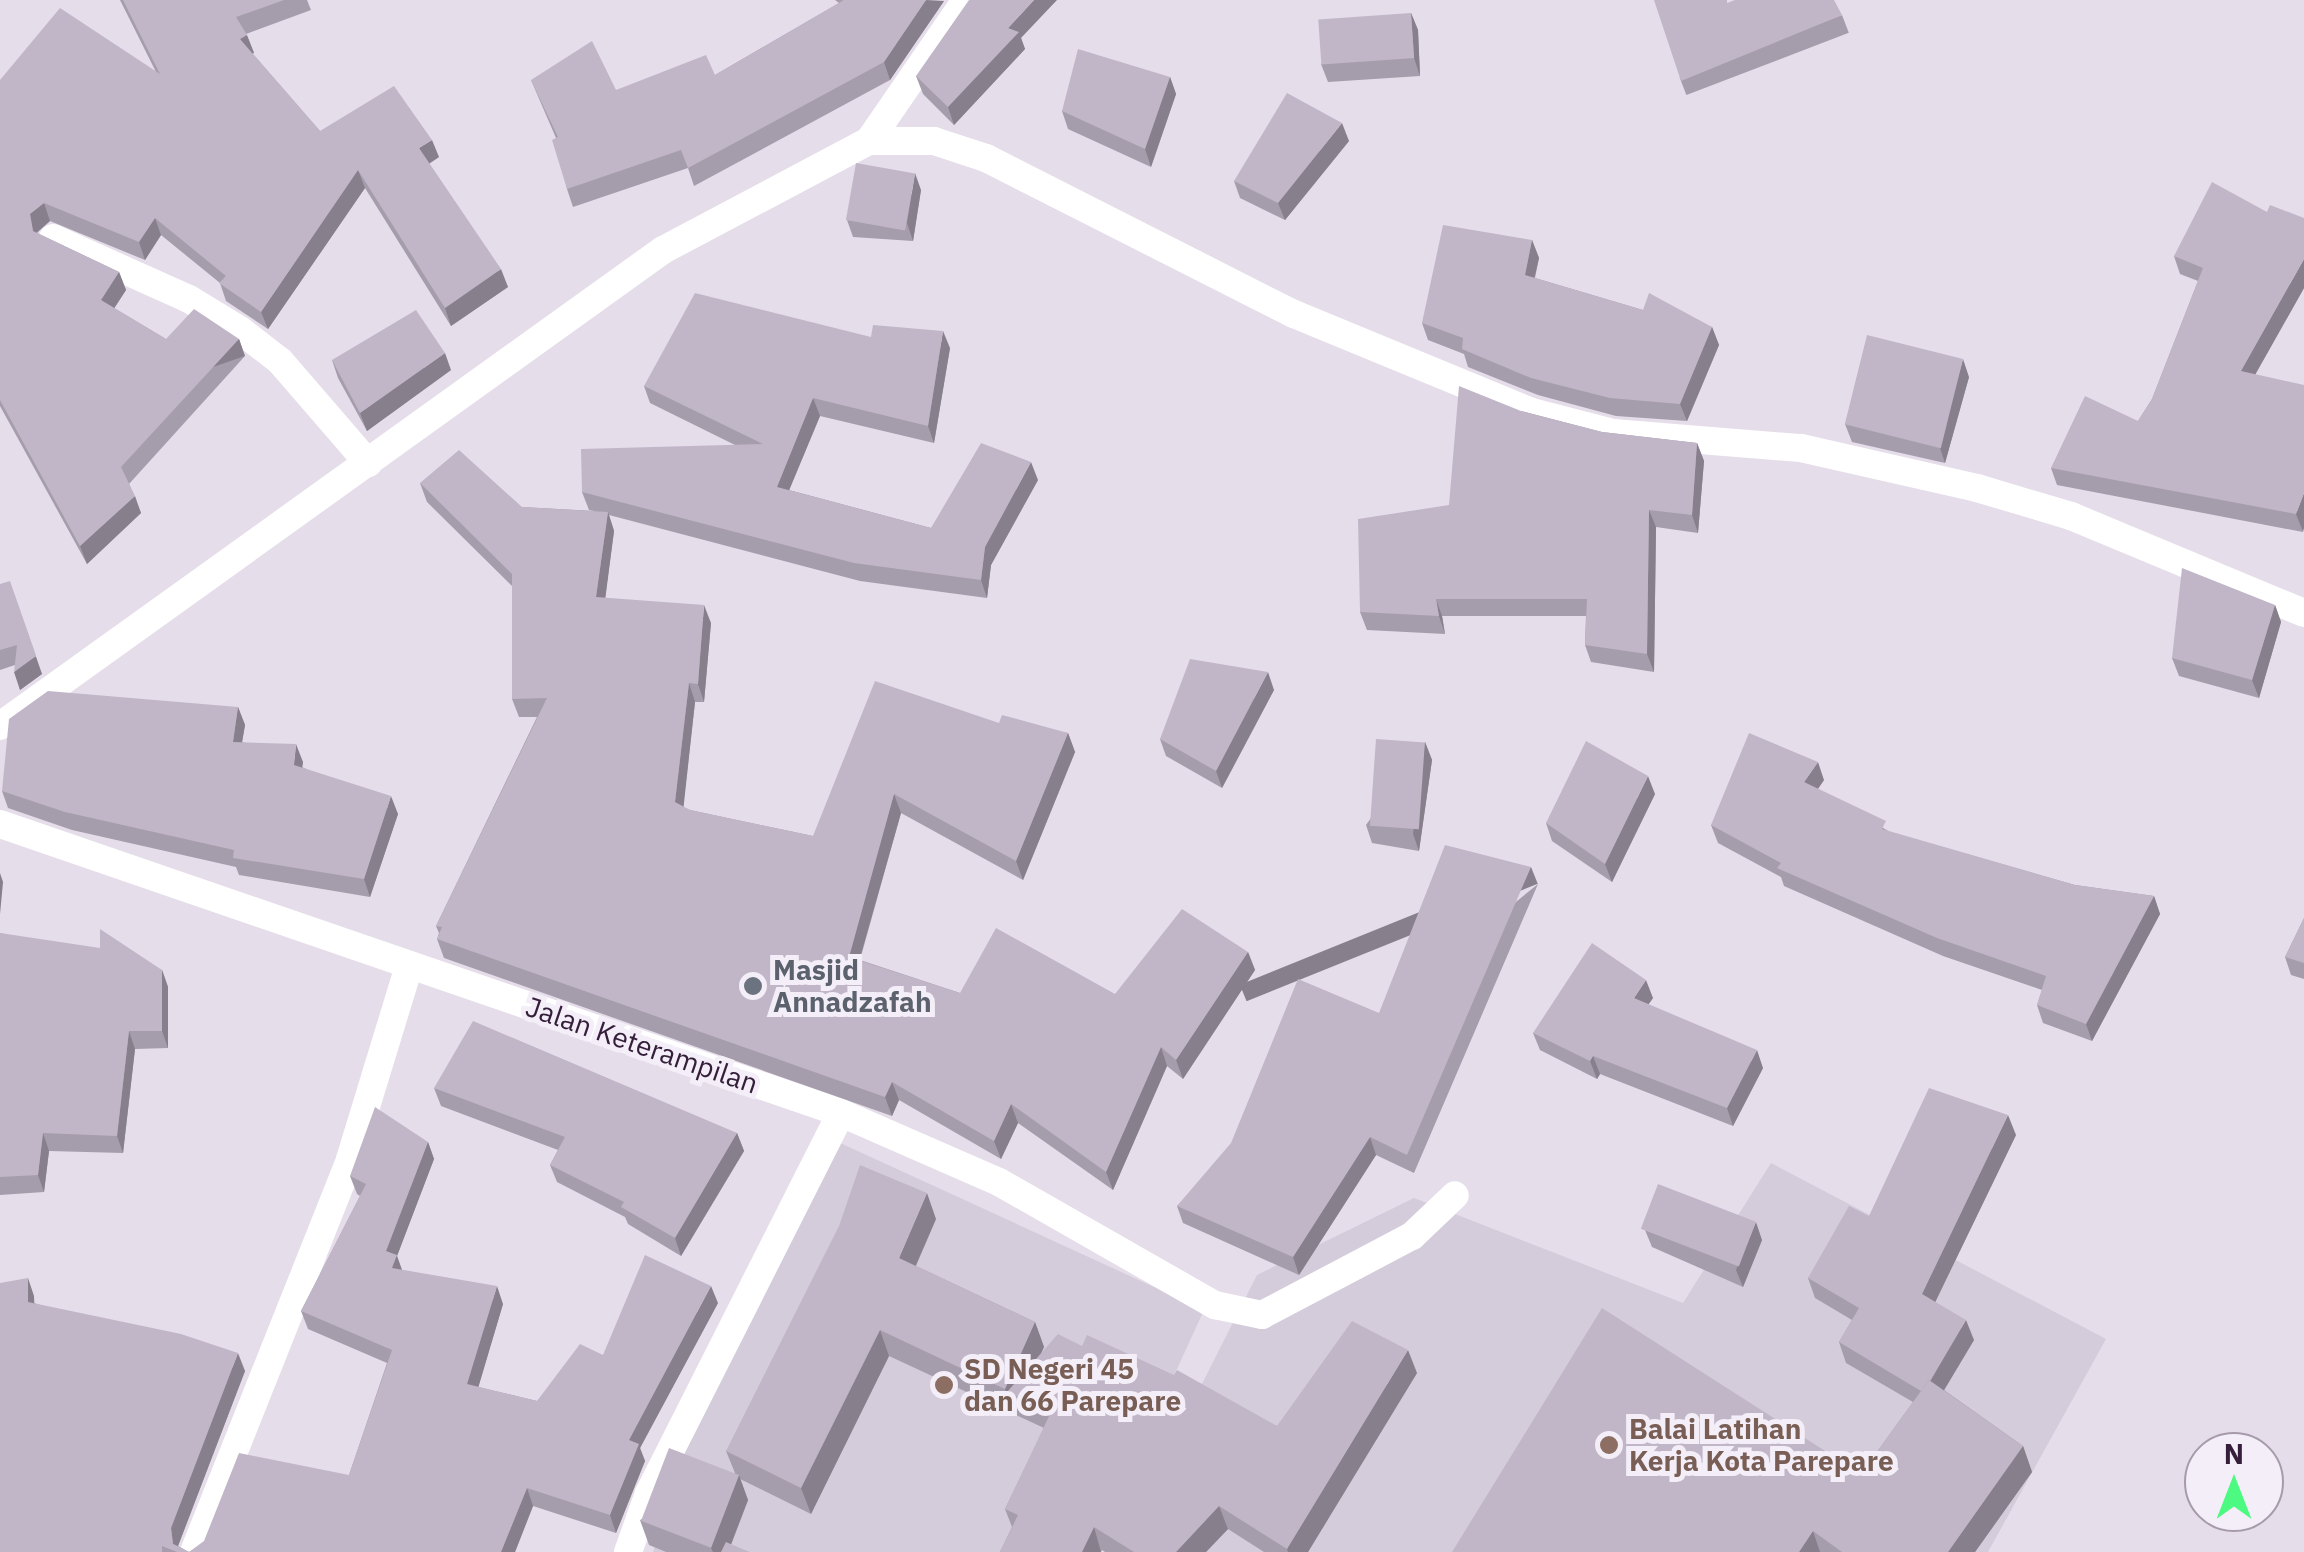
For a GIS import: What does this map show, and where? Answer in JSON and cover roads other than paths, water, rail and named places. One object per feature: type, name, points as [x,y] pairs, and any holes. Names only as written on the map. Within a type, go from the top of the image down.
[{"type":"street","points":[[0,726],[664,250],[870,140],[966,0]]},
{"type":"street","points":[[870,140],[934,142],[986,158],[1294,314],[1532,412],[1613,432],[1801,448],[1977,488],[2071,516],[2304,613]]},
{"type":"street","points":[[53,238],[189,298],[240,330],[280,361],[368,463]]},
{"type":"street","name":"Jalan Keterampilan","points":[[0,824],[841,1113],[998,1182],[1215,1305],[1262,1315],[1412,1236],[1455,1195]]},
{"type":"street","points":[[194,1552],[350,1158],[410,966]]},
{"type":"street","points":[[628,1552],[649,1493],[841,1113]]},
{"type":"place","name":"Masjid Annadzafah","points":[[753,986]]},
{"type":"place","name":"SD Negeri 45 dan 66 Parepare","points":[[944,1385]]},
{"type":"place","name":"Balai Latihan Kerja Kota Parepare","points":[[1609,1445]]}]
